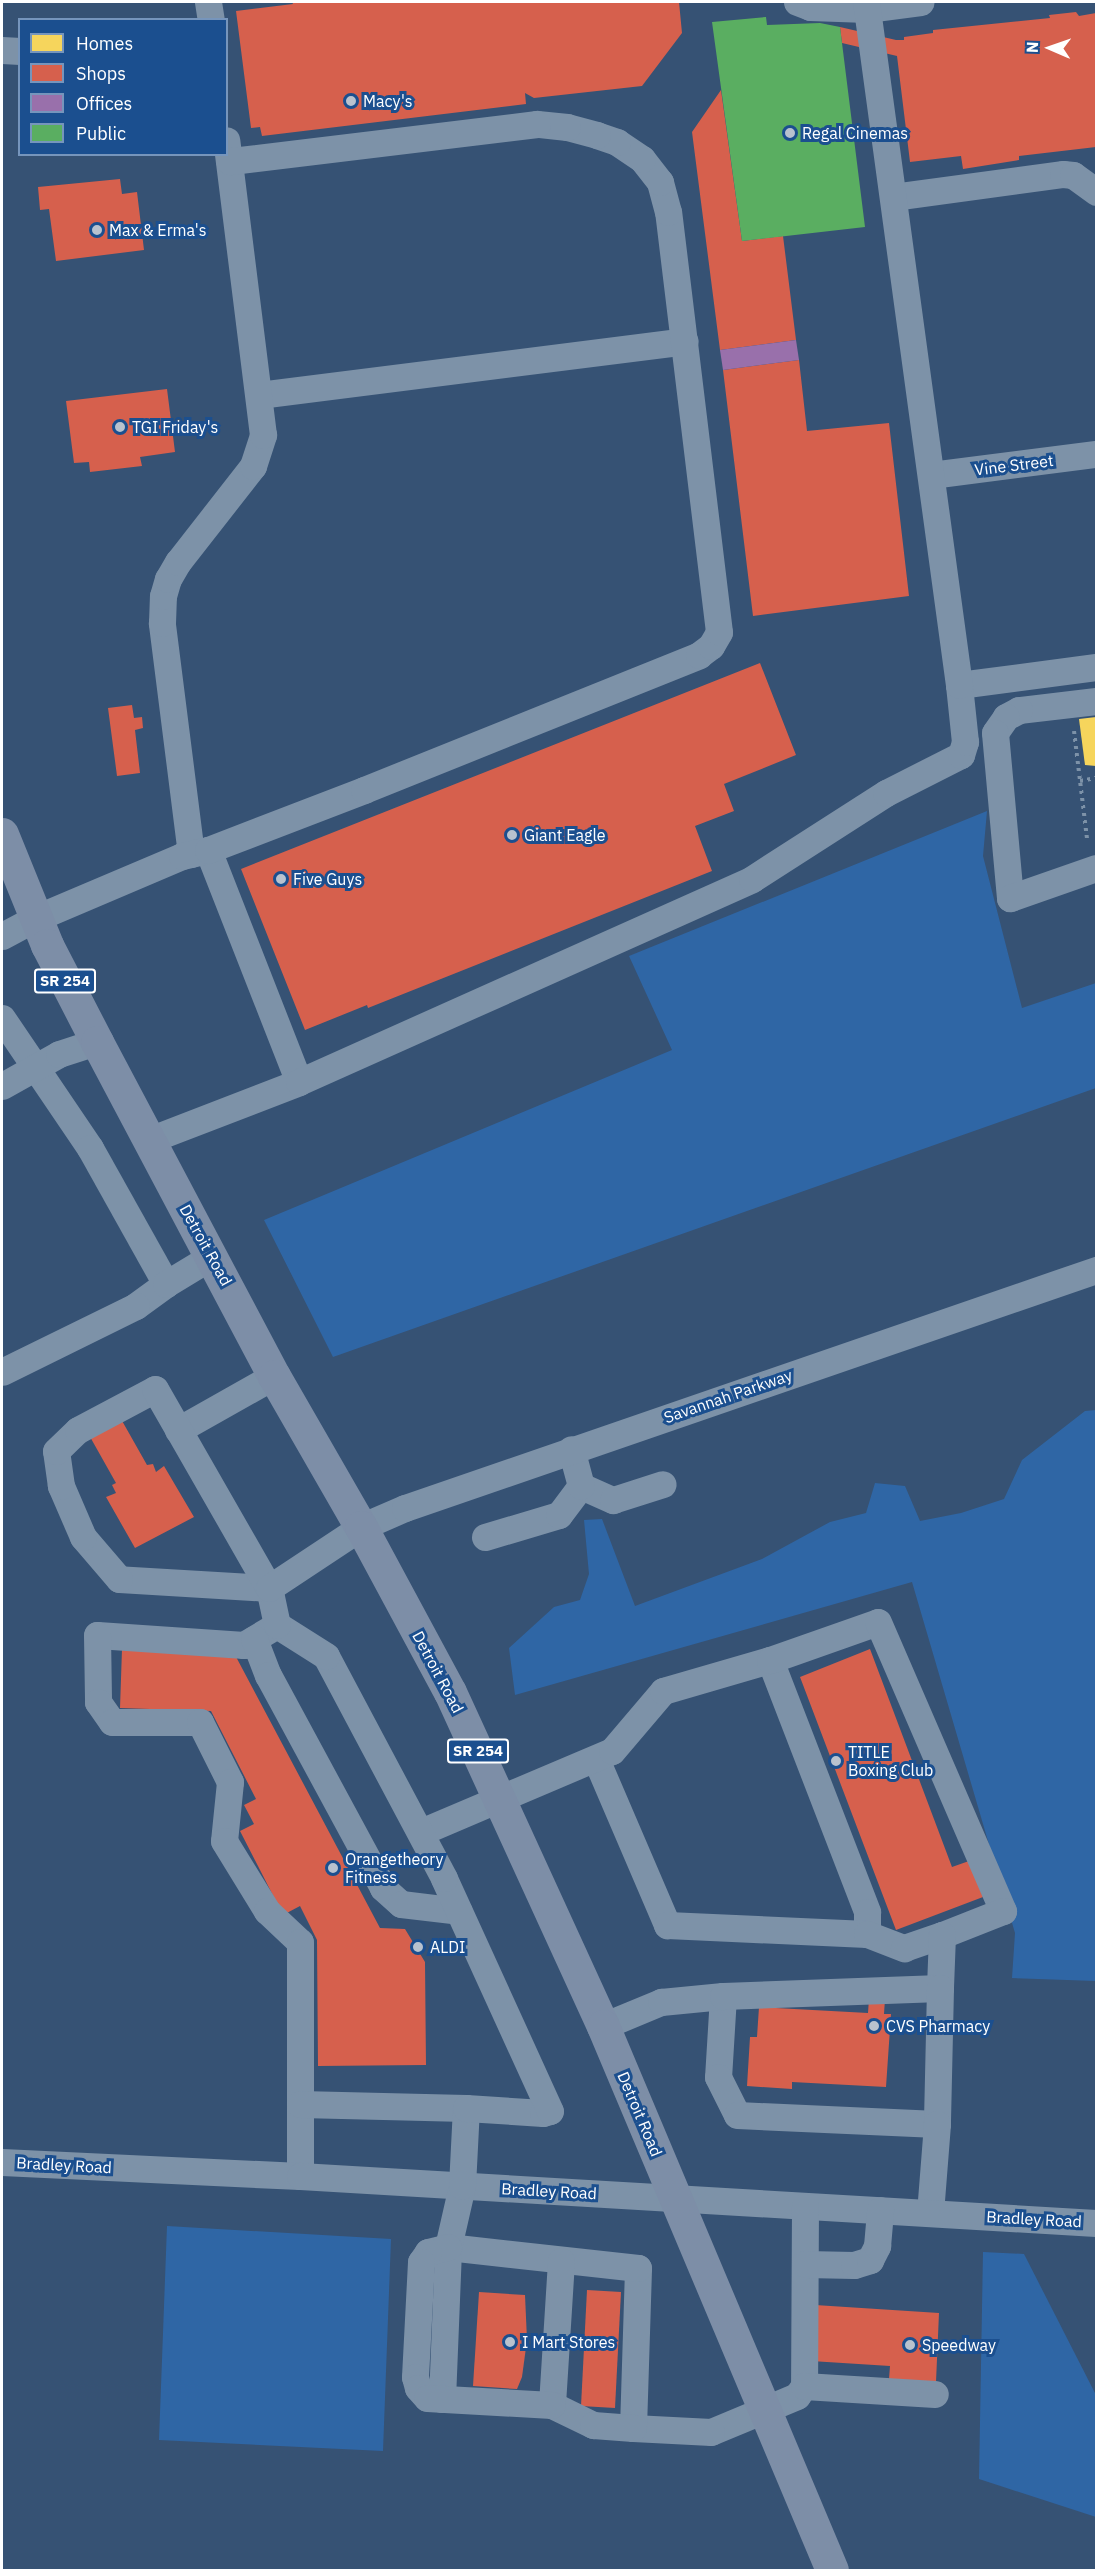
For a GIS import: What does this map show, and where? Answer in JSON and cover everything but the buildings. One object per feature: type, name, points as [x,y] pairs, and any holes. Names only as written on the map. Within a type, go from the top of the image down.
[{"type":"main road","name":"Detroit Road","points":[[2,834],[36,918],[97,1042],[274,1377],[361,1527],[450,1692],[603,2026],[832,2571]]},
{"type":"street","points":[[208,2],[211,18]]},
{"type":"street","points":[[797,2],[810,7],[921,2]]},
{"type":"street","points":[[149,1140],[299,1082],[752,879],[886,793],[936,766],[957,759],[965,742],[959,685],[866,5]]},
{"type":"street","points":[[2,50],[18,51]]},
{"type":"street","points":[[2,936],[36,918],[200,852],[699,656],[711,646],[719,632],[718,612],[685,341],[664,192],[655,173],[642,159],[609,139],[578,129],[537,124],[228,150],[263,435],[257,458],[178,562],[165,587],[162,605],[200,852],[299,1082]]},
{"type":"street","points":[[893,197],[1063,174],[1073,175],[1096,192]]},
{"type":"street","points":[[259,395],[685,341]]},
{"type":"street","name":"Vine Street","points":[[931,475],[1096,454]]},
{"type":"street","points":[[959,685],[1096,668]]},
{"type":"street","points":[[1096,702],[1020,710],[1006,717],[995,733],[1010,898],[1096,868]]},
{"type":"street","points":[[2,1018],[90,1148],[166,1284]]},
{"type":"street","points":[[2,1086],[59,1054],[97,1042]]},
{"type":"street","points":[[2,1372],[136,1306],[166,1284],[212,1256]]},
{"type":"street","name":"Savannah Parkway","points":[[269,1588],[361,1527],[405,1508],[1096,1270]]},
{"type":"street","points":[[178,1430],[274,1377]]},
{"type":"street","points":[[269,1588],[119,1579],[83,1537],[62,1486],[56,1451],[78,1430],[155,1389],[269,1588],[277,1625],[326,1656],[421,1832],[550,2111],[543,2113],[466,2108],[300,2104]]},
{"type":"street","points":[[571,1449],[581,1486]]},
{"type":"street","points":[[581,1486],[613,1500],[663,1484]]},
{"type":"street","points":[[485,1537],[559,1515],[581,1486]]},
{"type":"street","points":[[421,1832],[612,1751],[663,1691],[770,1660],[878,1622],[1003,1911],[904,1948],[867,1934],[667,1925],[596,1759]]},
{"type":"street","points":[[277,1625],[244,1645],[97,1635],[98,1702],[112,1722],[200,1722],[230,1782],[224,1841],[267,1911],[300,1942],[300,2176]]},
{"type":"street","points":[[254,1639],[268,1675],[383,1888],[402,1904],[459,1911]]},
{"type":"street","points":[[770,1660],[867,1912],[867,1934]]},
{"type":"street","points":[[930,2213],[937,2124],[942,1935]]},
{"type":"street","points":[[603,2026],[661,2002],[723,1996],[940,1988]]},
{"type":"street","points":[[723,1996],[718,2077],[737,2115],[937,2124]]},
{"type":"street","points":[[448,2247],[462,2186],[466,2108]]},
{"type":"street","name":"Bradley Road","points":[[2,2162],[300,2176],[1096,2223]]},
{"type":"street","points":[[633,2428],[638,2268],[448,2247],[428,2252],[421,2262],[415,2377],[418,2388],[427,2398],[552,2405],[593,2425],[633,2428],[711,2432],[796,2396],[804,2386],[805,2206]]},
{"type":"street","points":[[805,2264],[854,2265],[870,2260],[877,2246],[880,2210]]},
{"type":"street","points":[[552,2405],[561,2261]]},
{"type":"street","points":[[804,2386],[935,2394]]},
{"type":"path","points":[[1074,731],[1087,839]]},
{"type":"path","points":[[1080,780],[1096,778]]},
{"type":"shaded area","points":[[987,811],[983,856],[1022,1008],[1096,983],[1096,1088],[333,1357],[264,1220],[672,1050],[629,956]]},
{"type":"shaded area","points":[[1096,1410],[1096,1981],[1012,1978],[1015,1933],[912,1582],[515,1695],[509,1648],[554,1607],[580,1600],[589,1574],[584,1520],[602,1519],[635,1606],[762,1559],[830,1522],[866,1513],[875,1483],[905,1486],[920,1521],[961,1513],[1004,1499],[1022,1460],[1085,1411]]},
{"type":"shaded area","points":[[167,2226],[391,2239],[383,2451],[159,2440]]},
{"type":"shaded area","points":[[983,2252],[1024,2254],[1096,2395],[1096,2517],[979,2479]]},
{"type":"place","name":"Macy's","points":[[351,101]]},
{"type":"place","name":"Regal Cinemas","points":[[790,133]]},
{"type":"place","name":"Max & Erma's","points":[[97,230]]},
{"type":"place","name":"TGI Friday's","points":[[120,427]]},
{"type":"place","name":"Giant Eagle","points":[[512,835]]},
{"type":"place","name":"Five Guys","points":[[281,879]]},
{"type":"place","name":"TITLE Boxing Club","points":[[836,1761]]},
{"type":"place","name":"Orangetheory Fitness","points":[[333,1868]]},
{"type":"place","name":"ALDI","points":[[418,1947]]},
{"type":"place","name":"CVS Pharmacy","points":[[874,2026]]},
{"type":"place","name":"I Mart Stores","points":[[510,2342]]},
{"type":"place","name":"Speedway","points":[[910,2345]]}]
